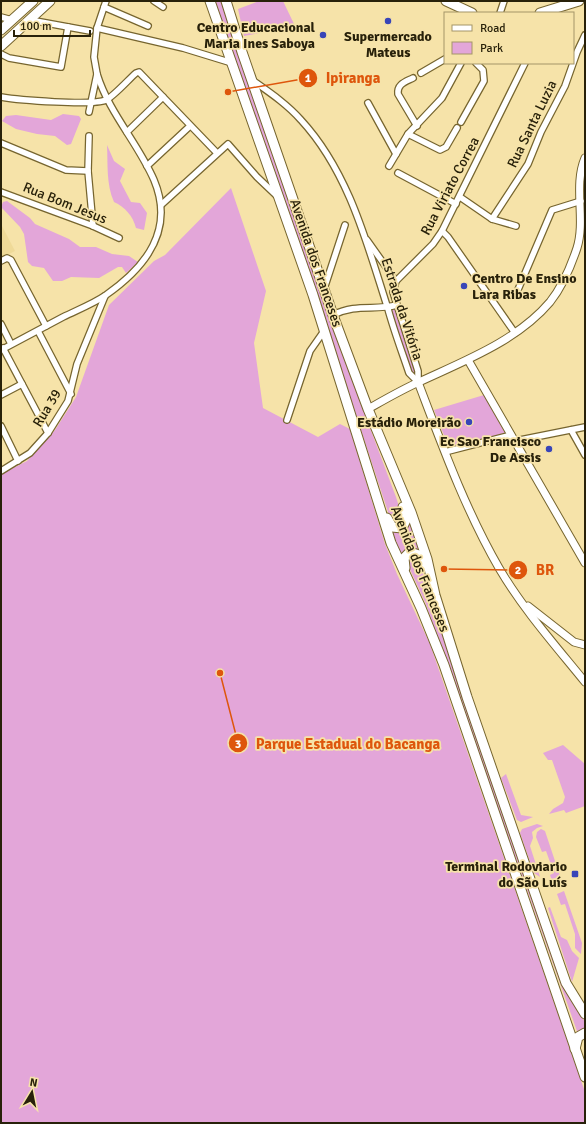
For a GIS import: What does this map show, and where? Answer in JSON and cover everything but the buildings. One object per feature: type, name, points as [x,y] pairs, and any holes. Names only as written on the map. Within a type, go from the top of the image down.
[{"type":"main road","points":[[1,46],[50,1]]},
{"type":"main road","name":"Avenida dos Franceses","points":[[210,1],[233,63],[324,331],[391,543],[421,608],[444,665],[585,1077]]},
{"type":"main road","name":"Avenida dos Franceses","points":[[226,1],[251,79],[318,274],[368,409],[413,519],[467,697],[566,983],[585,1014]]},
{"type":"main road","points":[[446,1],[470,12]]},
{"type":"main road","points":[[542,12],[552,5],[579,1]]},
{"type":"main road","points":[[1,30],[29,2]]},
{"type":"main road","points":[[12,20],[21,28]]},
{"type":"main road","points":[[367,464],[389,524],[394,528],[399,528],[405,525],[406,517],[389,462]]},
{"type":"main road","points":[[421,608],[404,564],[404,558],[408,552],[415,552],[420,557],[435,595]]},
{"type":"main road","points":[[575,1049],[578,1037],[585,1033]]},
{"type":"street","points":[[154,1],[163,7]]},
{"type":"street","points":[[500,12],[504,1]]},
{"type":"street","points":[[48,433],[2,349],[105,296],[135,271],[151,250],[161,224],[161,205],[156,186],[127,132],[106,100],[96,74],[94,57],[97,28],[105,4],[148,26]]},
{"type":"street","points":[[1,17],[12,20]]},
{"type":"street","points":[[30,20],[90,31]]},
{"type":"street","points":[[1,54],[9,58],[60,67],[62,65],[68,27]]},
{"type":"street","points":[[97,28],[183,48],[233,63]]},
{"type":"street","name":"Rua Santa Luzia","points":[[574,60],[585,35]]},
{"type":"street","points":[[421,73],[444,61]]},
{"type":"street","points":[[389,166],[408,134],[439,102],[461,64]]},
{"type":"street","points":[[460,122],[484,81],[483,70],[477,64]]},
{"type":"street","name":"Rua Viriato Correa","points":[[396,281],[428,249],[442,231],[460,198],[525,64]]},
{"type":"street","name":"Rua Santa Luzia","points":[[492,219],[525,169],[541,132],[565,86],[573,64]]},
{"type":"street","points":[[1,97],[32,100],[90,102],[106,100],[136,72],[139,72],[217,153]]},
{"type":"street","points":[[89,112],[96,74]]},
{"type":"street","points":[[413,78],[401,85],[398,90],[398,94],[416,126]]},
{"type":"street","name":"Estrada da Vitória","points":[[251,79],[288,106],[302,120],[322,146],[348,194],[364,235],[409,373],[418,382],[445,452],[485,541],[500,569],[523,603],[550,641],[585,682]]},
{"type":"street","points":[[127,132],[163,97]]},
{"type":"street","points":[[368,103],[396,154]]},
{"type":"street","points":[[146,166],[190,126]]},
{"type":"street","points":[[408,134],[440,150],[446,148],[457,128]]},
{"type":"street","points":[[89,136],[88,171],[93,226]]},
{"type":"street","points":[[1,142],[66,170],[88,171]]},
{"type":"street","points":[[161,205],[226,145],[230,144],[257,177],[278,197]]},
{"type":"street","points":[[368,409],[418,382],[468,360],[515,333],[534,318],[551,301],[568,271],[579,239],[581,200],[580,178],[585,158]]},
{"type":"street","points":[[398,173],[456,204]]},
{"type":"street","points":[[257,177],[264,180],[270,174]]},
{"type":"street","name":"Rua Bom Jesus","points":[[1,192],[93,226],[119,238]]},
{"type":"street","points":[[460,198],[492,219],[516,226]]},
{"type":"street","points":[[517,292],[552,210],[581,200]]},
{"type":"street","points":[[324,289],[345,225]]},
{"type":"street","points":[[442,231],[448,237],[515,333]]},
{"type":"street","points":[[364,235],[396,281],[393,292],[418,371],[418,382]]},
{"type":"street","points":[[1,261],[7,258],[11,260],[46,326]]},
{"type":"street","points":[[318,274],[327,269],[333,262]]},
{"type":"street","name":"Rua 39","points":[[1,470],[30,453],[48,433],[71,394],[76,364],[105,296]]},
{"type":"street","points":[[333,315],[342,310],[356,307],[387,308],[397,305]]},
{"type":"street","points":[[1,324],[11,344]]},
{"type":"street","points":[[38,330],[71,394]]},
{"type":"street","points":[[287,420],[310,351],[324,331]]},
{"type":"street","points":[[468,360],[584,560]]},
{"type":"street","points":[[1,394],[22,384]]},
{"type":"street","points":[[1,426],[18,461]]},
{"type":"street","points":[[445,452],[513,438],[585,428]]},
{"type":"street","points":[[570,430],[585,455]]},
{"type":"street","points":[[523,603],[574,642],[585,645]]},
{"type":"shaded area","points":[[1,224],[15,251],[1,258]]},
{"type":"green space","points":[[213,1],[221,1],[263,128],[335,335],[396,497],[402,516],[402,522],[396,526],[390,518],[303,254]]},
{"type":"green space","points":[[259,1],[283,1],[295,26],[244,36],[238,9]]},
{"type":"green space","points":[[63,114],[79,116],[81,119],[71,144],[67,145],[55,136],[37,134],[16,129],[2,121],[6,116],[16,115],[51,120]]},
{"type":"green space","points":[[107,145],[114,161],[125,169],[120,181],[131,202],[140,203],[147,213],[144,230],[136,228],[128,212],[122,206],[114,202],[111,195],[109,181]]},
{"type":"green space","points":[[231,188],[266,291],[254,343],[263,408],[318,437],[340,424],[350,429],[385,544],[397,574],[430,644],[585,1092],[585,1123],[1,1123],[1,474],[27,461],[55,430],[76,397],[109,305],[154,261],[165,255]]},
{"type":"green space","points":[[7,201],[30,218],[35,224],[69,239],[80,247],[96,247],[112,254],[129,256],[138,262],[126,273],[122,267],[118,267],[99,278],[71,277],[62,281],[53,281],[44,268],[32,266],[28,262],[24,234],[20,227],[1,207],[3,202]]},
{"type":"green space","points":[[396,308],[417,376],[413,378],[391,310]]},
{"type":"green space","name":"Estádio Moreirão","points":[[484,395],[505,433],[449,448],[434,410]]},
{"type":"green space","points":[[410,520],[422,553],[415,549],[410,549],[407,550],[400,558],[391,532],[404,532]]},
{"type":"green space","points":[[410,556],[419,561],[451,660],[565,990],[585,1022],[585,1030],[578,1034],[425,602],[407,563]]},
{"type":"green space","points":[[563,745],[585,764],[585,806],[566,813],[564,810],[549,814],[553,809],[563,803],[565,797],[552,760],[548,760],[543,753]]},
{"type":"green space","points":[[506,774],[521,815],[533,817],[521,822],[517,820],[501,778]]},
{"type":"green space","points":[[537,824],[543,826],[532,832],[533,838],[530,846],[540,877],[534,873],[520,833],[522,829]]},
{"type":"green space","points":[[541,829],[545,831],[562,882],[553,884],[550,875],[554,873],[546,851],[542,852],[536,837],[537,832]]},
{"type":"green space","points":[[564,891],[582,943],[581,954],[575,948],[575,934],[565,904],[561,905],[557,894]]},
{"type":"green space","points":[[550,907],[561,937],[567,940],[572,951],[579,958],[572,982],[548,908]]},
{"type":"place","name":"Supermercado Mateus","points":[[388,21]]},
{"type":"place","name":"Centro Educacional Maria Ines Saboya","points":[[323,35]]},
{"type":"place","name":"Ipiranga","points":[[228,92]]},
{"type":"place","name":"Centro De Ensino Lara Ribas","points":[[464,286]]},
{"type":"place","name":"Estádio Moreirão","points":[[469,422]]},
{"type":"place","name":"Ec Sao Francisco De Assis","points":[[549,449]]},
{"type":"place","name":"BR","points":[[444,569]]},
{"type":"place","name":"Parque Estadual do Bacanga","points":[[220,673]]},
{"type":"place","name":"Terminal Rodoviario do São Luís","points":[[575,874]]}]
